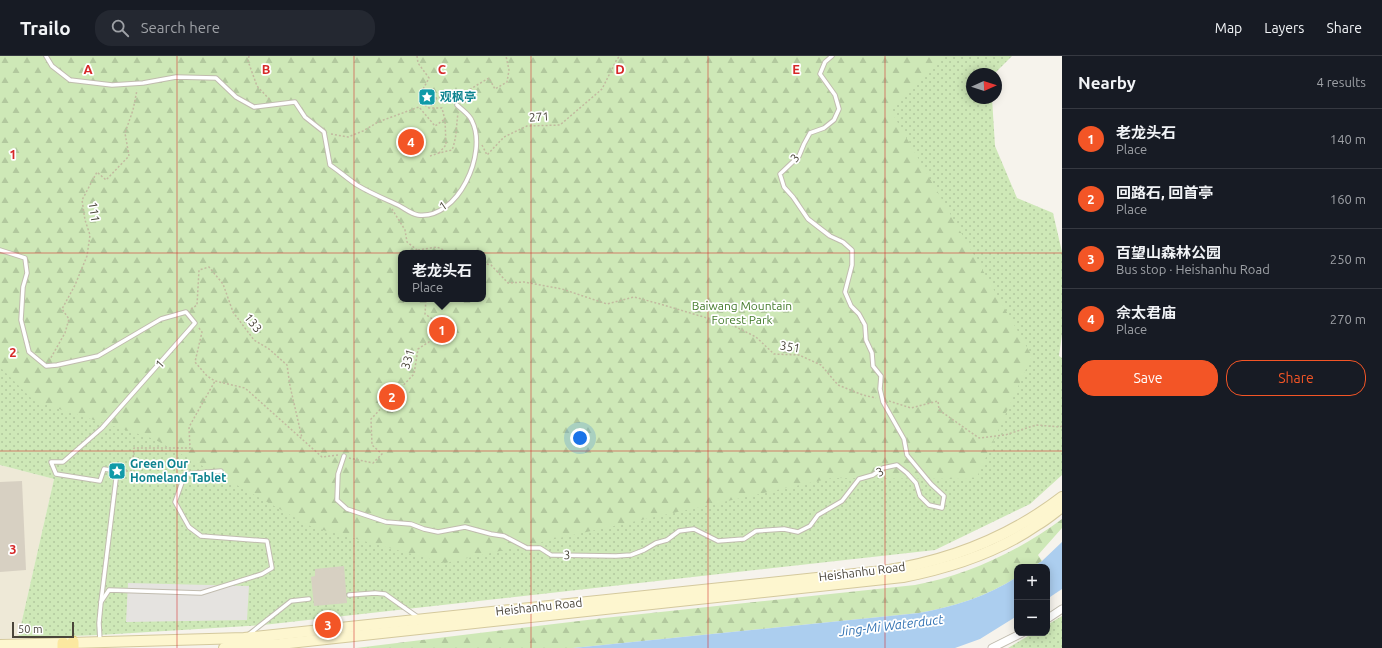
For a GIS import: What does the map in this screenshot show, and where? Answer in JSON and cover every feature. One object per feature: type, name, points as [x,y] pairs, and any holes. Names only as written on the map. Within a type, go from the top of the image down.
[{"type":"main road","name":"Heishanhu Road","points":[[0,645],[68,645],[100,642],[244,638],[909,567],[946,557],[989,541],[1022,524],[1062,497]]},
{"type":"main road","name":"Heishanhu Road","points":[[224,648],[287,643],[903,577],[940,568],[992,550],[1036,526],[1062,507]]},
{"type":"street","points":[[1050,617],[1062,609]]},
{"type":"street","points":[[992,648],[1016,636]]},
{"type":"lane","points":[[46,56],[52,66],[70,80],[112,85],[139,83],[176,77],[216,78],[236,97],[254,107],[295,102],[306,117],[324,132]]},
{"type":"lane","name":"3","points":[[344,456],[338,474],[337,500],[347,509],[386,522],[411,524],[438,532],[465,527],[504,536],[527,548],[540,548],[551,555],[631,555],[656,543],[667,540],[679,531],[694,529],[718,541],[744,539],[756,531],[784,529],[798,532],[810,526],[818,515],[842,501],[859,479],[873,475],[883,468],[897,465],[916,483],[920,496],[929,505],[942,508],[944,496],[931,484],[907,455],[904,439],[882,399],[880,389],[881,376],[873,366],[872,353],[866,340],[865,325],[859,314],[851,306],[846,292],[852,265],[852,250],[843,242],[830,236],[808,220],[793,197],[784,187],[780,174],[799,156],[810,133],[824,128],[834,120],[837,114],[839,108],[836,96],[820,74],[825,62],[832,56]]},
{"type":"lane","name":"1","points":[[324,132],[330,165],[357,185],[417,215],[430,214],[445,207],[459,192],[470,176],[476,153],[475,130],[472,119],[457,105]]},
{"type":"lane","points":[[0,250],[25,258],[27,273],[23,287],[21,320],[29,352],[46,366],[58,365],[98,356],[161,319],[186,312],[195,323]]},
{"type":"lane","name":"1","points":[[117,471],[104,469],[100,481],[56,474],[51,462],[62,462],[102,428],[195,323]]},
{"type":"lane","points":[[101,602],[109,590],[201,593],[262,574],[272,568],[267,542],[201,536],[189,527],[175,502],[185,474],[221,470]]},
{"type":"lane","points":[[100,642],[99,623],[101,602],[117,471]]},
{"type":"lane","points":[[349,595],[375,593],[385,594],[421,619]]},
{"type":"lane","points":[[244,638],[291,602],[309,600]]},
{"type":"path","points":[[249,56],[248,61],[257,86],[274,104]]},
{"type":"path","points":[[417,56],[418,63],[429,78],[422,91],[422,103],[429,108],[442,108],[445,119],[446,145],[439,153]]},
{"type":"path","points":[[430,156],[452,150],[456,139],[458,101],[468,91],[489,78],[496,89],[507,82],[509,70],[506,56]]},
{"type":"path","name":"271","points":[[475,130],[486,155],[504,137],[527,126],[560,125],[602,89],[620,56]]},
{"type":"path","name":"111","points":[[46,366],[65,333],[69,318],[62,309],[75,286],[87,256],[90,235],[85,220],[82,200],[97,172],[106,180],[129,156],[125,133],[133,110],[139,83]]},
{"type":"path","points":[[427,97],[437,98],[449,94],[457,105]]},
{"type":"path","points":[[429,108],[437,98]]},
{"type":"path","points":[[324,132],[348,138],[378,122],[419,107],[435,126],[445,119]]},
{"type":"path","points":[[387,200],[404,230],[407,242],[415,250]]},
{"type":"path","points":[[425,250],[437,247],[444,250]]},
{"type":"path","name":"351","points":[[486,263],[491,264],[508,284],[524,282],[562,289],[607,304],[634,297],[734,326],[756,336],[774,354],[799,356],[821,365],[838,385],[911,408],[938,401],[939,410],[979,438],[1005,435],[1036,425],[1062,426]]},
{"type":"path","name":"133","points":[[186,312],[197,306],[199,270],[209,267],[223,284],[233,312],[254,340],[269,349],[287,365],[290,386],[302,439]]},
{"type":"path","name":"331","points":[[344,456],[373,463],[382,454],[372,445],[371,419],[414,374],[418,349],[438,336],[437,322],[425,314],[426,302]]},
{"type":"path","points":[[195,323],[202,332],[195,362],[208,376],[215,381],[245,388],[322,457],[336,454],[344,456]]},
{"type":"path","points":[[117,471],[132,471],[134,448],[190,448],[189,427],[215,381]]},
{"type":"shaded area","points":[[0,465],[54,479],[18,638],[0,639]]},
{"type":"shaded area","points":[[128,583],[249,586],[247,620],[126,622]]},
{"type":"green space","name":"Baiwang Mountain Forest Park","points":[[0,56],[1012,56],[1000,68],[966,68],[966,104],[992,104],[995,146],[1017,198],[1053,213],[1062,252],[1062,334],[1059,356],[1062,358],[1062,475],[1030,504],[935,550],[263,625],[99,635],[18,638],[54,479],[0,465]]},
{"type":"green space","name":"Baiwang Mountain Forest Park","points":[[0,56],[943,56],[891,111],[1032,356],[976,479],[832,478],[445,563],[312,527],[154,439],[34,401],[0,367]]},
{"type":"green space","points":[[1062,519],[1062,528],[1038,555],[1042,561],[1038,564],[1014,564],[1014,579],[1006,584],[970,600],[945,608],[919,613],[573,648],[356,648],[604,618],[915,585],[934,581],[973,568],[1011,551]]},
{"type":"green space","points":[[1062,616],[1062,648],[1008,648],[1028,636],[1050,636],[1050,623]]},
{"type":"water","points":[[1062,542],[1062,589],[1050,597],[1050,564],[1038,564]]},
{"type":"water","name":"Jing-Mi Waterduct","points":[[1014,579],[1014,618],[980,639],[955,648],[573,648],[919,613],[945,608],[970,600]]},
{"type":"building","points":[[22,481],[26,570],[0,572],[0,482]]},
{"type":"building","points":[[344,566],[347,603],[314,606],[311,577],[315,576],[315,569]]},
{"type":"place","name":"观枫亭","points":[[427,97]]},
{"type":"place","name":"佘太君庙","points":[[411,142]]},
{"type":"place","name":"老龙头石","points":[[442,330]]},
{"type":"place","name":"回路石, 回首亭","points":[[392,397]]},
{"type":"place","name":"Green Our Homeland Tablet","points":[[117,471]]},
{"type":"place","name":"百望山森林公园","points":[[328,625]]}]
